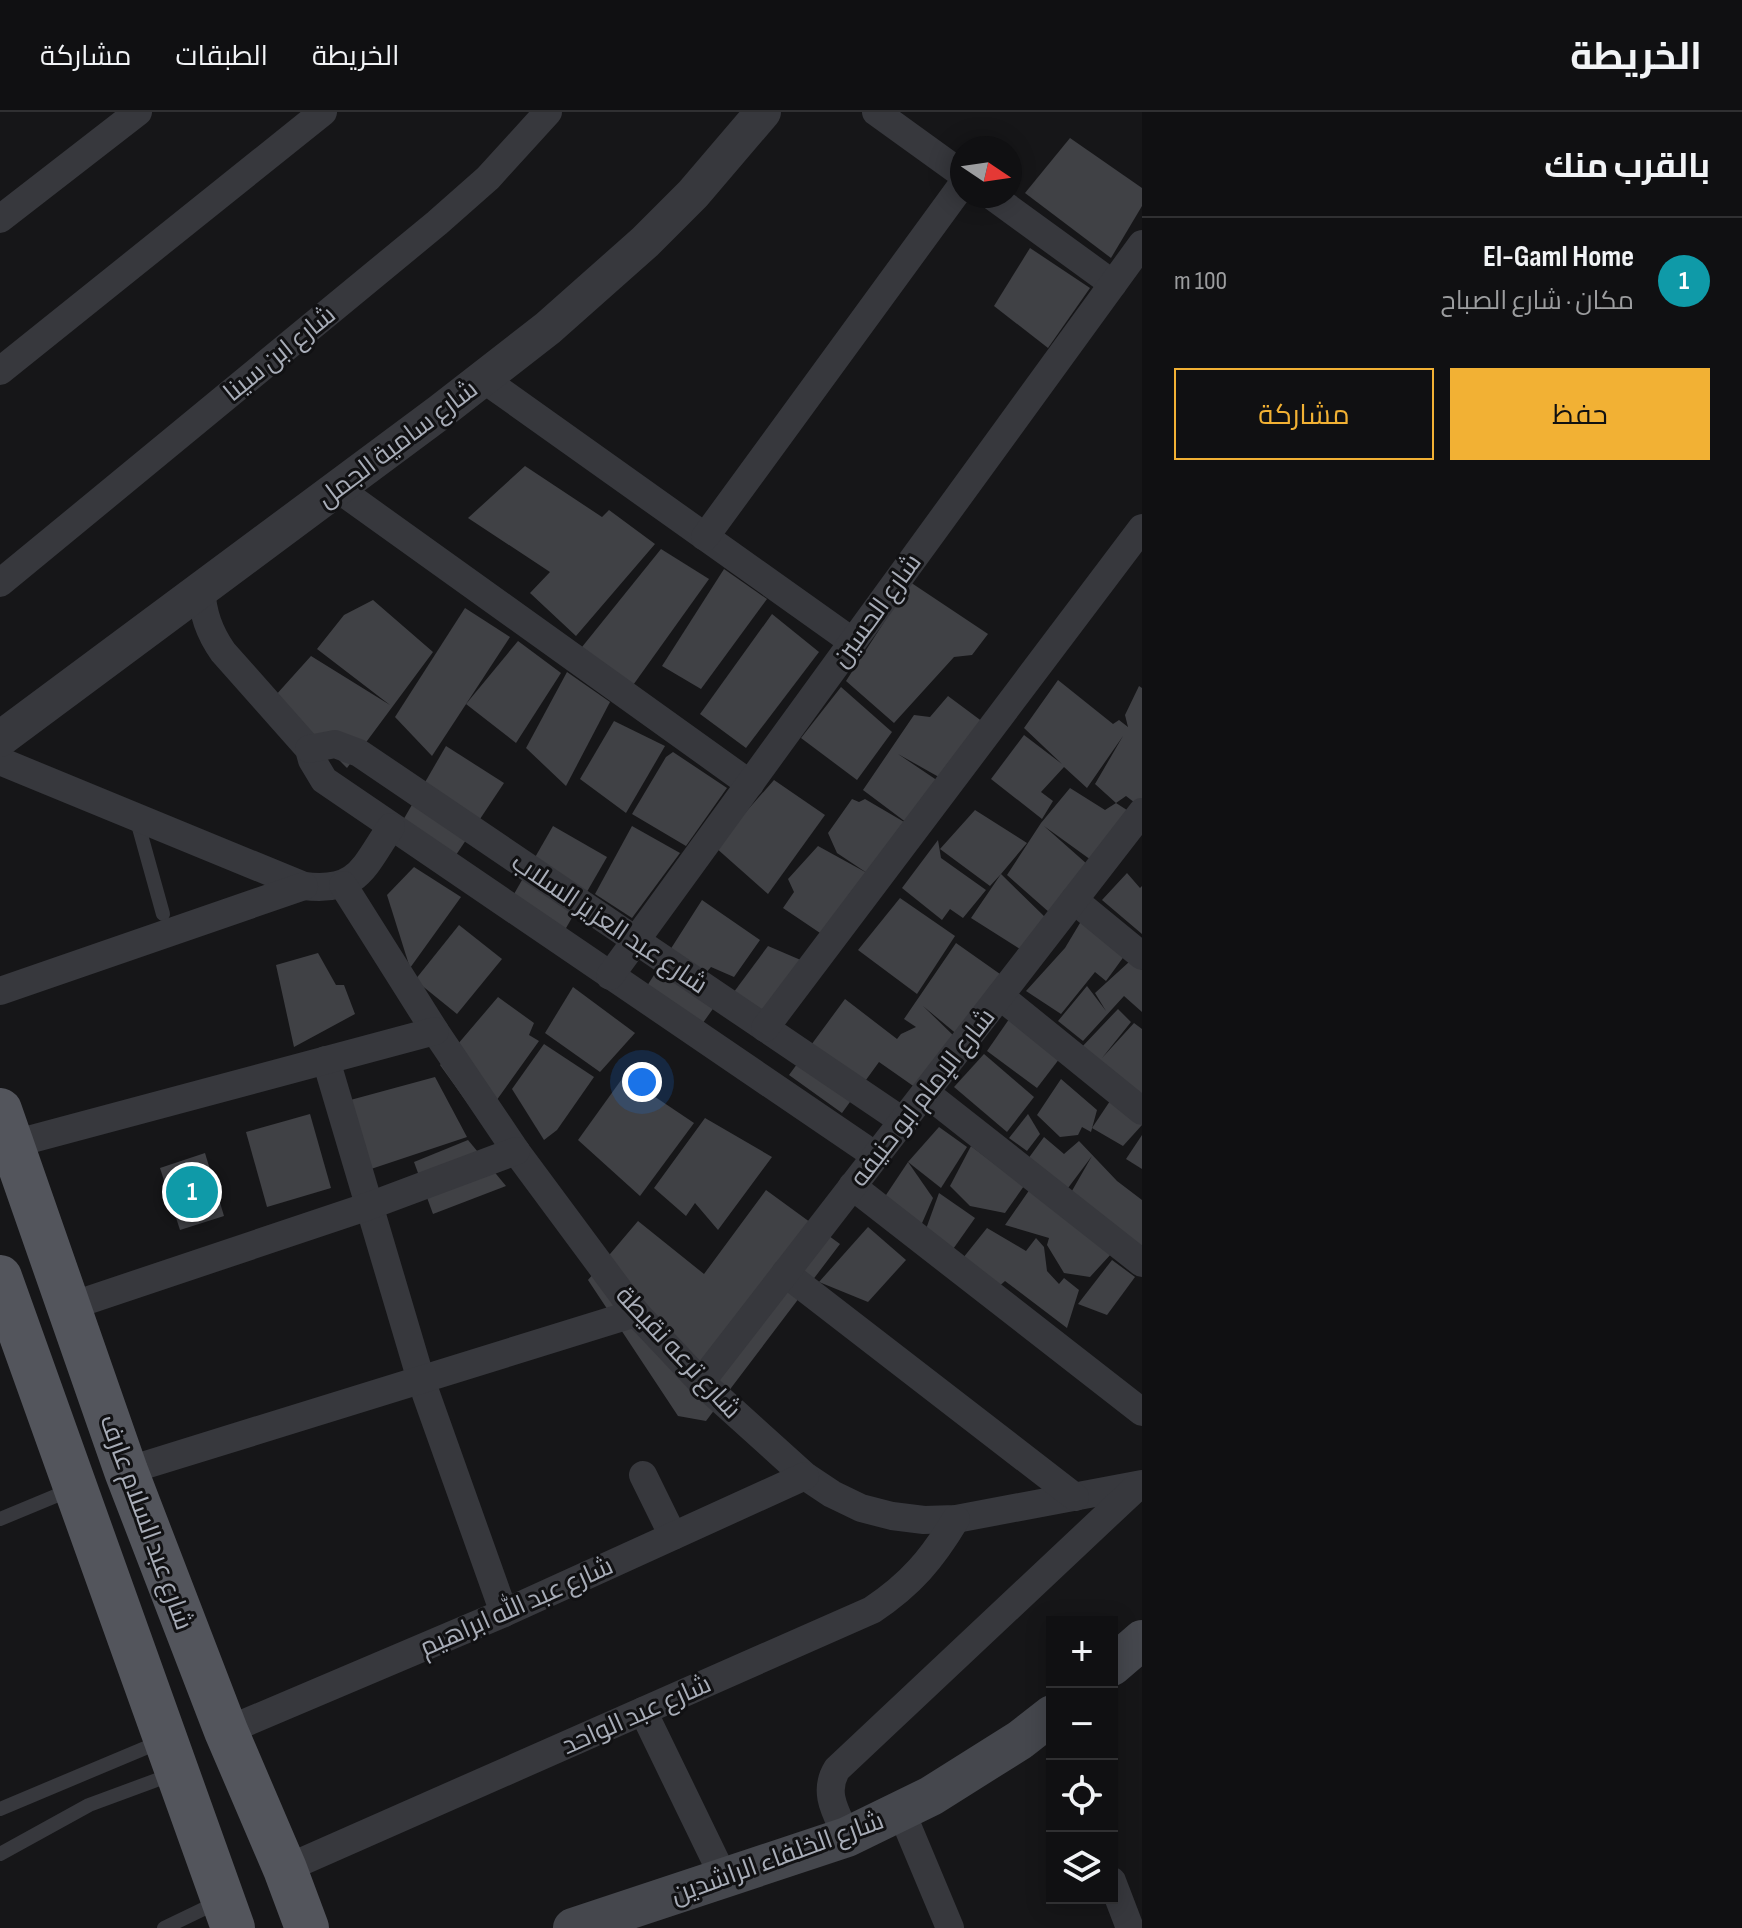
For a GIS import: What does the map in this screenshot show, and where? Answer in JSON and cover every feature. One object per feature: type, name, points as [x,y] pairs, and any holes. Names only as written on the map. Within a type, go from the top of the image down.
[{"type":"main road","name":"شارع عبد السلام عارف","points":[[6,1127],[71,1306],[126,1471],[226,1731],[307,1928]]},
{"type":"main road","points":[[0,1277],[228,1914]]},
{"type":"main road","points":[[1118,1661],[1142,1640]]},
{"type":"main road","name":"شارع الخلفاء الراشدين","points":[[573,1928],[847,1837],[931,1796],[1046,1723]]},
{"type":"street","points":[[0,219],[138,112]]},
{"type":"street","points":[[0,371],[323,112]]},
{"type":"street","name":"شارع ابن سينا","points":[[0,583],[437,223],[488,178],[548,112]]},
{"type":"street","points":[[876,112],[950,165]]},
{"type":"street","name":"شارع سامية الجمل","points":[[0,739],[558,320],[636,251],[693,194],[754,115]]},
{"type":"street","points":[[705,537],[950,201]]},
{"type":"street","points":[[1008,208],[1113,284]]},
{"type":"street","name":"شارع الحسين","points":[[610,976],[1142,244]]},
{"type":"street","points":[[482,378],[853,642]]},
{"type":"street","points":[[337,488],[750,784]]},
{"type":"street","points":[[765,1028],[1142,528]]},
{"type":"street","name":"شارع عبد العزيز السلاب","points":[[201,589],[206,623],[223,652],[309,749],[324,780],[876,1156]]},
{"type":"street","name":"شارع عبد العزيز السلاب","points":[[309,749],[335,744],[359,753],[904,1122]]},
{"type":"street","points":[[0,761],[304,886],[343,885],[358,875],[391,827]]},
{"type":"street","name":"شارع الإمام ابو حنيفه","points":[[701,1382],[1142,812]]},
{"type":"street","name":"شارع ترعه نقيطة","points":[[343,885],[435,1031],[516,1151],[636,1313],[701,1382],[805,1476],[861,1508],[924,1520],[956,1519],[1140,1484]]},
{"type":"street","points":[[0,991],[304,886]]},
{"type":"street","points":[[1074,900],[1142,956]]},
{"type":"street","points":[[1000,996],[1142,1111]]},
{"type":"street","points":[[6,1127],[326,1060],[435,1031]]},
{"type":"street","points":[[326,1060],[421,1380],[504,1613]]},
{"type":"street","points":[[926,1093],[1142,1263]]},
{"type":"street","points":[[71,1306],[369,1206],[516,1151]]},
{"type":"street","points":[[852,1186],[1142,1412]]},
{"type":"street","points":[[785,1273],[1075,1497]]},
{"type":"street","points":[[126,1471],[636,1313]]},
{"type":"street","points":[[643,1475],[673,1536]]},
{"type":"street","name":"شارع عبد الله ابراهيم","points":[[226,1731],[504,1613],[805,1476]]},
{"type":"street","points":[[847,1837],[830,1798],[831,1778],[837,1769],[1140,1484]]},
{"type":"street","name":"شارع عبد الواحد","points":[[285,1869],[872,1610],[902,1590],[923,1569],[956,1519]]},
{"type":"street","points":[[643,1711],[724,1878]]},
{"type":"street","points":[[901,1811],[950,1928]]},
{"type":"street","points":[[1118,1897],[1130,1928]]},
{"type":"lane","points":[[135,817],[163,914]]},
{"type":"lane","points":[[0,1519],[74,1488]]},
{"type":"lane","points":[[0,1809],[171,1756]]},
{"type":"lane","points":[[0,1854],[171,1756]]},
{"type":"lane","points":[[164,1928],[228,1914]]},
{"type":"building","points":[[1070,138],[1142,188],[1142,206],[1111,258],[1025,193]]},
{"type":"building","points":[[1030,248],[1090,288],[1048,348],[994,306]]},
{"type":"building","points":[[525,466],[602,517],[609,510],[655,544],[576,636],[530,593],[550,572],[468,518]]},
{"type":"building","points":[[661,549],[709,579],[631,688],[582,647]]},
{"type":"building","points":[[724,569],[767,599],[701,689],[662,666]]},
{"type":"building","points":[[910,582],[988,634],[972,655],[954,657],[894,723],[846,681]]},
{"type":"building","points":[[373,600],[433,652],[347,768],[275,696],[311,656],[390,705],[317,649],[344,615]]},
{"type":"building","points":[[465,608],[510,637],[432,756],[395,717]]},
{"type":"building","points":[[772,614],[819,652],[746,748],[700,714]]},
{"type":"building","points":[[518,641],[561,673],[516,743],[466,704]]},
{"type":"building","points":[[567,672],[610,702],[566,786],[526,748]]},
{"type":"building","points":[[1058,680],[1113,724],[1119,720],[1128,727],[1125,715],[1139,686],[1142,688],[1142,801],[1139,806],[1126,796],[1116,803],[1095,784],[1123,736],[1087,788],[1064,767],[1041,792],[1053,801],[1042,819],[991,779],[1024,735],[1062,764],[1024,728]]},
{"type":"building","points":[[841,687],[892,732],[857,780],[801,738]]},
{"type":"building","points":[[948,696],[991,728],[953,785],[898,754],[947,787],[911,826],[863,790],[914,715],[930,717]]},
{"type":"building","points":[[614,721],[665,746],[626,813],[580,779]]},
{"type":"building","points":[[446,746],[504,783],[454,858],[402,822]]},
{"type":"building","points":[[673,752],[727,788],[686,846],[632,814],[666,757]]},
{"type":"building","points":[[774,780],[825,815],[768,894],[715,847]]},
{"type":"building","points":[[1070,788],[1105,810],[1116,803],[1130,812],[1091,860],[1044,826],[1087,864],[1050,913],[1007,875],[1041,823]]},
{"type":"building","points":[[852,799],[859,802],[865,799],[911,826],[826,937],[783,908],[794,892],[788,879],[818,846],[867,873],[837,853],[828,833]]},
{"type":"building","points":[[975,810],[1027,843],[990,886],[940,849]]},
{"type":"building","points":[[553,826],[607,857],[562,935],[514,894]]},
{"type":"building","points":[[632,826],[680,853],[632,918],[595,894]]},
{"type":"building","points":[[938,840],[941,858],[986,890],[963,918],[950,909],[942,920],[902,888]]},
{"type":"building","points":[[414,867],[461,897],[410,968],[387,895]]},
{"type":"building","points":[[1127,873],[1140,888],[1142,886],[1142,934],[1102,900]]},
{"type":"building","points":[[1001,874],[1047,919],[1023,951],[971,918]]},
{"type":"building","points":[[900,898],[955,936],[917,994],[858,950]]},
{"type":"building","points":[[702,900],[760,940],[734,977],[711,967],[705,974],[727,989],[700,1027],[647,986]]},
{"type":"building","points":[[1083,918],[1125,955],[1106,981],[1095,972],[1061,1014],[1026,991],[1065,948]]},
{"type":"building","points":[[459,925],[502,959],[457,1014],[415,980]]},
{"type":"building","points":[[956,943],[1017,986],[971,1046],[923,1006],[955,1037],[919,1090],[879,1062],[842,1113],[789,1075],[845,999],[897,1039],[916,1027],[904,1019]]},
{"type":"building","points":[[768,946],[824,970],[765,1043],[719,1012]]},
{"type":"building","points":[[318,953],[336,985],[344,985],[355,1014],[294,1047],[276,965]]},
{"type":"building","points":[[1129,962],[1142,970],[1142,1012],[1124,996],[1083,1041],[1058,1021],[1087,986],[1106,1011],[1095,993]]},
{"type":"building","points":[[573,987],[635,1033],[600,1072],[545,1033]]},
{"type":"building","points":[[498,997],[534,1023],[529,1035],[539,1041],[481,1122],[440,1065]]},
{"type":"building","points":[[1118,1009],[1131,1022],[1102,1058],[1134,1023],[1142,1029],[1142,1097],[1080,1049]]},
{"type":"building","points":[[1014,1012],[1063,1054],[1037,1088],[987,1051]]},
{"type":"building","points":[[544,1044],[594,1077],[557,1130],[544,1140],[512,1089]]},
{"type":"building","points":[[984,1054],[1034,1097],[1007,1132],[954,1087]]},
{"type":"building","points":[[624,1076],[694,1123],[640,1196],[578,1140]]},
{"type":"building","points":[[435,1077],[467,1137],[350,1176],[332,1105]]},
{"type":"building","points":[[1061,1079],[1097,1110],[1091,1132],[1082,1127],[1078,1135],[1060,1137],[1037,1115]]},
{"type":"building","points":[[1114,1095],[1142,1117],[1142,1125],[1123,1146],[1092,1128]]},
{"type":"building","points":[[310,1114],[331,1188],[267,1207],[246,1132]]},
{"type":"building","points":[[1028,1114],[1040,1134],[1027,1151],[1009,1138]]},
{"type":"building","points":[[705,1118],[772,1157],[718,1230],[695,1203],[686,1216],[654,1188]]},
{"type":"building","points":[[939,1127],[967,1147],[941,1188],[908,1162]]},
{"type":"building","points":[[1142,1135],[1142,1169],[1126,1159]]},
{"type":"building","points":[[1044,1137],[1064,1154],[1079,1141],[1117,1181],[1142,1200],[1142,1254],[1069,1196],[1092,1156],[1065,1192],[1028,1159]]},
{"type":"building","points":[[468,1140],[506,1186],[433,1214],[414,1162]]},
{"type":"building","points":[[971,1146],[1024,1186],[1005,1213],[970,1206],[950,1186]]},
{"type":"building","points":[[205,1153],[224,1216],[180,1230],[160,1168]]},
{"type":"building","points":[[908,1162],[933,1198],[919,1230],[882,1201]]},
{"type":"building","points":[[1030,1189],[1112,1253],[1090,1277],[1064,1273],[1047,1245],[1049,1238],[1005,1225]]},
{"type":"building","points":[[766,1190],[840,1244],[706,1421],[678,1416],[588,1280],[638,1221],[704,1274]]},
{"type":"building","points":[[939,1193],[975,1218],[951,1252],[926,1229]]},
{"type":"building","points":[[868,1227],[906,1260],[868,1302],[819,1282]]},
{"type":"building","points":[[987,1228],[1026,1251],[1036,1238],[1044,1247],[1047,1271],[1059,1284],[1064,1278],[1079,1290],[1067,1328],[1005,1281],[994,1291],[959,1263]]},
{"type":"building","points":[[1112,1260],[1135,1277],[1107,1315],[1078,1304]]},
{"type":"place","name":"El-Gaml Home","points":[[192,1192]]}]
